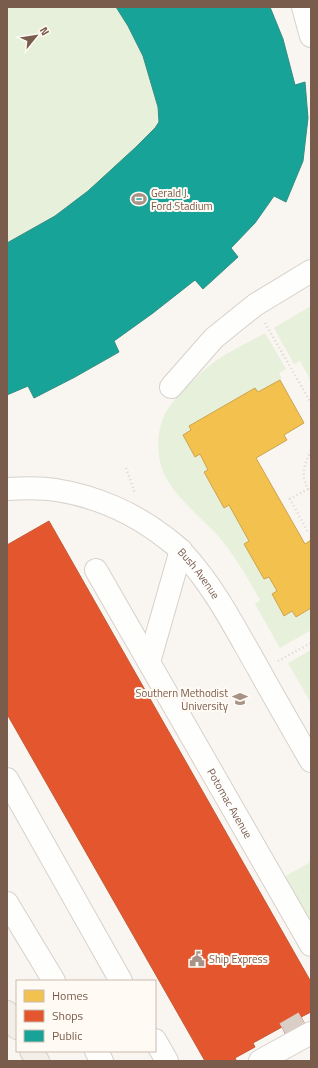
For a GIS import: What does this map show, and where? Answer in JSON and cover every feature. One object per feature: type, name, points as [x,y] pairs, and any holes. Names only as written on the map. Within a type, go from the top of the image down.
[{"type":"main road","points":[[7,1012],[16,1026]]},
{"type":"main road","points":[[33,1052],[38,1061]]},
{"type":"street","points":[[303,7],[311,36]]},
{"type":"street","points":[[171,386],[214,338],[255,305],[311,271]]},
{"type":"street","name":"Bush Avenue","points":[[7,489],[26,488],[55,490],[86,497],[113,506],[152,527],[181,550],[208,583],[230,618],[311,761]]},
{"type":"street","points":[[149,662],[181,550]]},
{"type":"street","name":"Potomac Avenue","points":[[96,570],[311,945]]},
{"type":"street","points":[[7,779],[120,980]]},
{"type":"street","points":[[7,903],[53,980]]},
{"type":"street","points":[[260,1061],[309,1026]]},
{"type":"street","points":[[260,1061],[285,1032]]},
{"type":"street","points":[[156,1042],[167,1061]]},
{"type":"street","points":[[97,1052],[102,1061]]},
{"type":"path","points":[[255,305],[311,403]]},
{"type":"path","points":[[311,451],[304,464],[303,476],[308,489],[311,492]]},
{"type":"path","points":[[308,489],[290,499],[308,532]]},
{"type":"path","points":[[274,663],[311,643]]},
{"type":"green space","name":"Gerald J. Ford Stadium","points":[[7,7],[270,7],[283,39],[295,85],[305,82],[308,118],[303,161],[286,202],[274,196],[255,223],[231,248],[238,257],[203,289],[195,280],[114,341],[119,352],[34,398],[28,386],[7,395]]},
{"type":"green space","points":[[311,306],[311,381],[300,361],[294,364],[274,328]]},
{"type":"green space","points":[[265,333],[286,369],[279,373],[282,379],[258,392],[255,388],[189,426],[191,430],[183,435],[195,456],[200,454],[208,470],[204,473],[224,508],[229,505],[249,541],[244,544],[264,579],[269,577],[277,591],[272,595],[284,615],[292,611],[296,617],[311,608],[311,630],[280,648],[255,604],[260,600],[236,559],[219,537],[190,508],[170,485],[162,469],[158,445],[160,429],[165,414],[174,400],[187,386],[200,373],[219,359]]},
{"type":"green space","points":[[311,650],[311,703],[288,663]]},
{"type":"green space","points":[[311,862],[311,924],[284,877]]},
{"type":"building: Homes","points":[[280,380],[304,423],[284,435],[287,440],[256,458],[305,544],[311,540],[311,608],[296,617],[292,611],[284,616],[272,594],[277,591],[269,577],[264,579],[244,544],[249,541],[229,505],[224,508],[204,472],[208,470],[200,454],[195,457],[183,435],[191,430],[189,426],[255,388],[258,392]]},
{"type":"building: Shops","points":[[49,521],[311,982],[311,1012],[301,1017],[308,1030],[289,1041],[282,1027],[253,1043],[255,1047],[235,1058],[235,1061],[205,1061],[7,714],[7,545]]},
{"type":"building: Public","name":"Gerald J. Ford Stadium","points":[[116,7],[270,7],[283,39],[295,85],[305,82],[308,118],[303,161],[286,202],[274,196],[255,223],[231,248],[238,257],[203,289],[195,280],[114,341],[119,352],[75,377],[34,398],[28,386],[7,395],[7,243],[55,216],[88,191],[136,147],[159,122],[158,107],[143,56],[128,26]]},
{"type":"tunnel","points":[[285,1033],[304,1022]]},
{"type":"place","name":"Gerald J. Ford Stadium","points":[[139,199]]},
{"type":"place","name":"Southern Methodist University","points":[[240,699]]},
{"type":"place","name":"Ship Express","points":[[197,959]]}]
